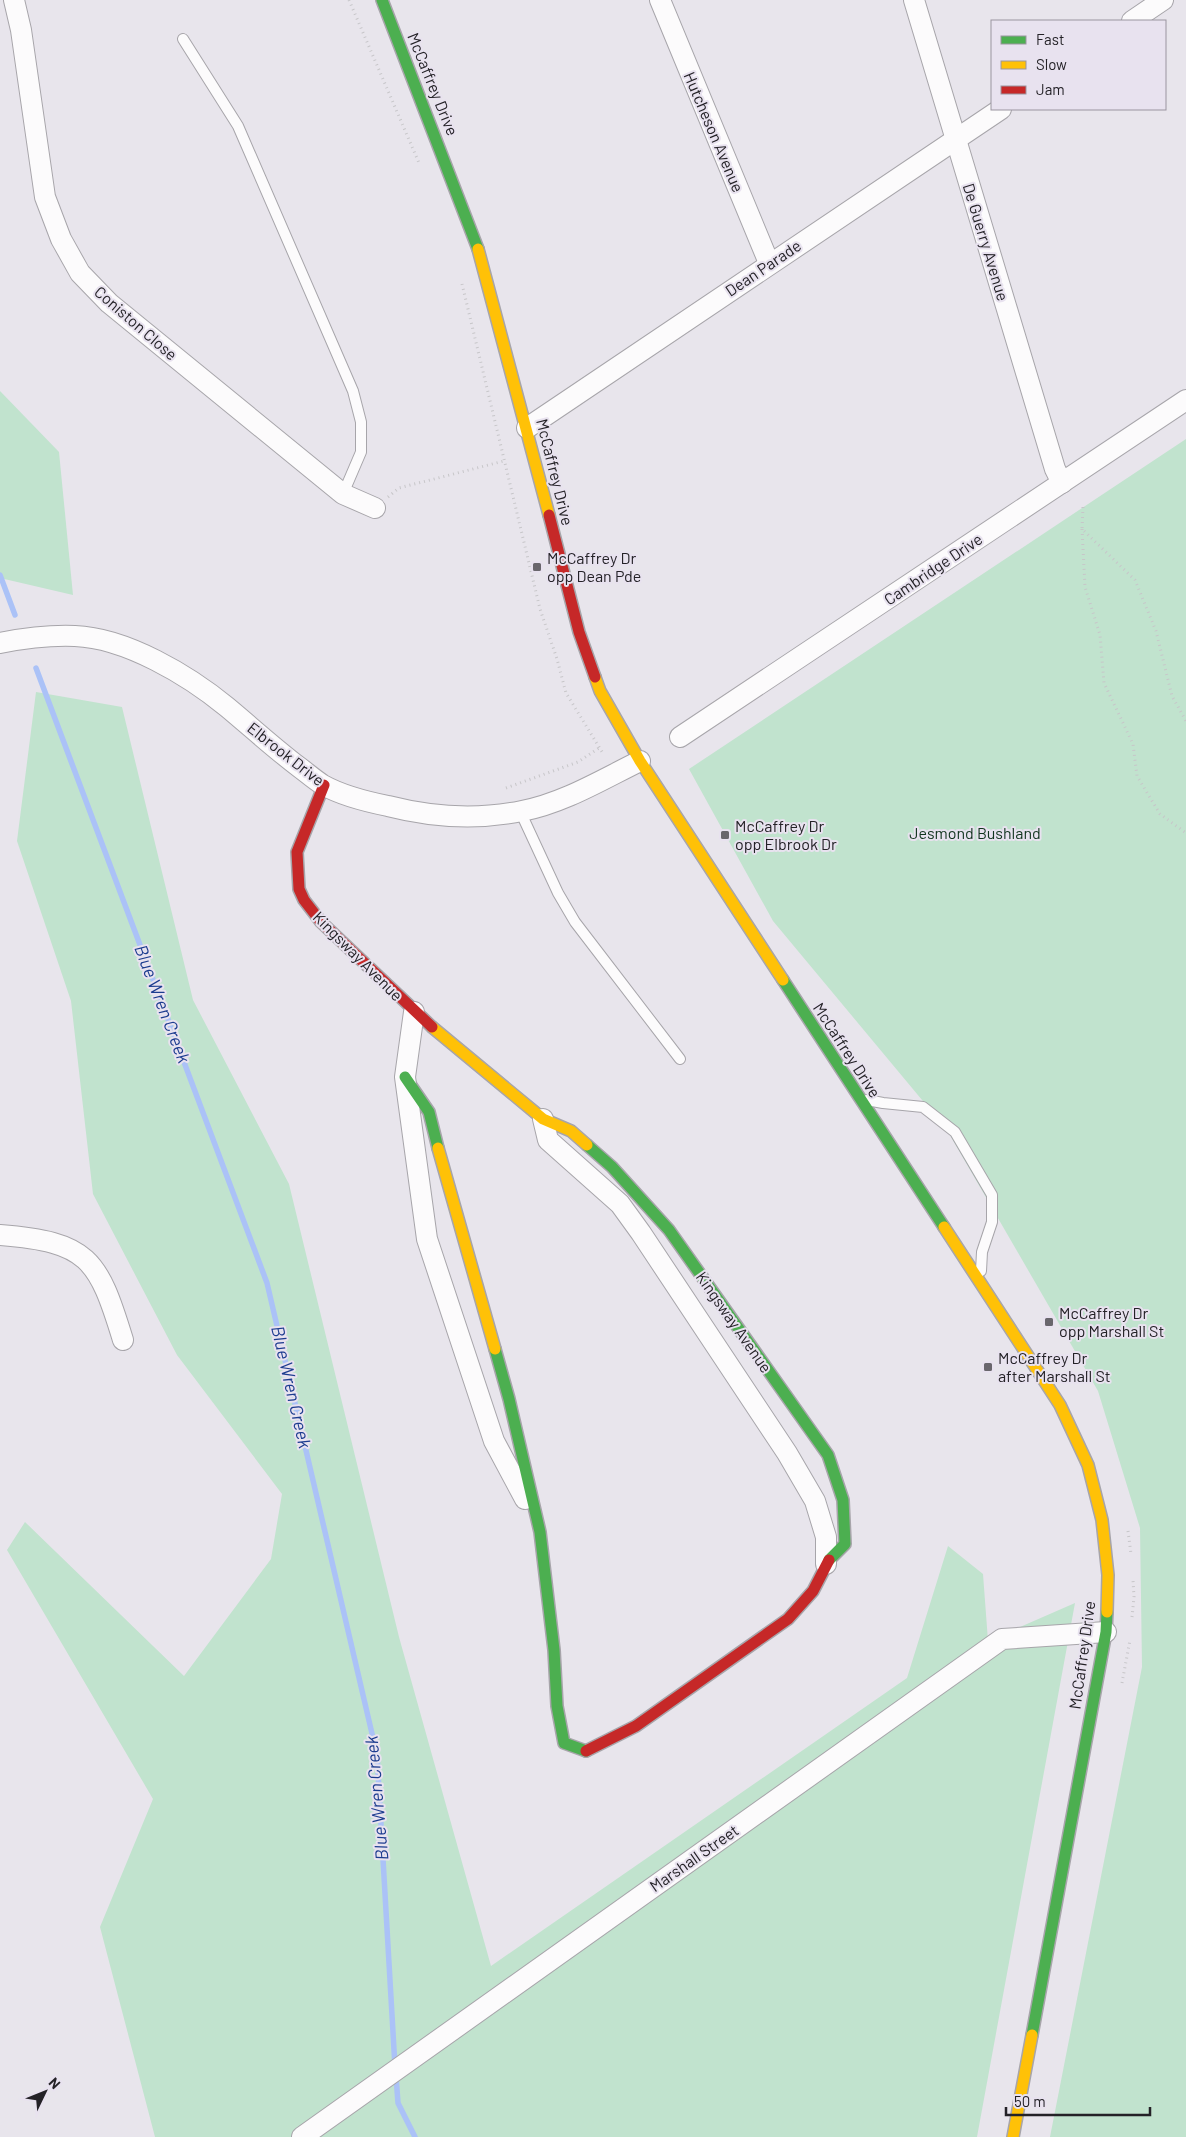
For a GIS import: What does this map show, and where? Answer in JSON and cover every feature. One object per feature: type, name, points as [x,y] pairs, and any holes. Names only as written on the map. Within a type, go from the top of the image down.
[{"type":"main road","name":"McCaffrey Drive","points":[[384,1],[476,240],[527,428],[579,632],[600,692],[640,761],[1060,1405],[1088,1465],[1102,1520],[1108,1574],[1106,1632],[1013,2137]]},
{"type":"main road","name":"Kingsway Avenue","points":[[324,786],[297,852],[299,889],[304,900],[321,922],[414,1012],[543,1120],[571,1132],[612,1167],[669,1230],[828,1455],[842,1500],[845,1544],[826,1564],[813,1591],[788,1619],[636,1726],[588,1752],[564,1743],[558,1706],[554,1650],[540,1532],[509,1399],[456,1217],[429,1112],[405,1078]]},
{"type":"street","name":"Coniston Close","points":[[14,0],[21,30],[45,197],[61,239],[80,272],[109,304],[343,494],[375,508]]},
{"type":"street","name":"Hutcheson Avenue","points":[[660,0],[769,264]]},
{"type":"street","name":"De Guerry Avenue","points":[[914,0],[1055,469],[1062,483]]},
{"type":"street","points":[[1133,20],[1163,0]]},
{"type":"street","name":"Dean Parade","points":[[527,428],[999,110]]},
{"type":"street","name":"Cambridge Drive","points":[[680,737],[1186,400]]},
{"type":"street","name":"Elbrook Drive","points":[[0,643],[21,639],[76,636],[106,641],[136,652],[166,666],[203,690],[324,786],[370,802],[416,813],[460,817],[520,811],[585,788],[640,761]]},
{"type":"street","name":"Kingsway Avenue","points":[[414,1012],[405,1078],[426,1239],[494,1441],[518,1484],[540,1532]]},
{"type":"street","name":"Kingsway Avenue","points":[[543,1120],[548,1140],[620,1204],[631,1218],[787,1453],[815,1501],[826,1537],[826,1564]]},
{"type":"street","points":[[0,1235],[59,1244],[77,1252],[92,1266],[103,1281],[123,1340]]},
{"type":"street","name":"Marshall Street","points":[[302,2137],[1002,1639],[1106,1632]]},
{"type":"lane","points":[[183,39],[238,126],[353,391],[360,422],[361,452],[343,494]]},
{"type":"lane","points":[[520,811],[558,893],[575,922],[680,1059]]},
{"type":"lane","points":[[859,1098],[882,1103],[923,1107],[955,1132],[992,1195],[992,1222],[982,1252],[980,1282]]},
{"type":"path","points":[[350,0],[420,166]]},
{"type":"path","points":[[462,283],[540,609],[566,693],[604,755]]},
{"type":"path","points":[[375,508],[399,488],[504,461]]},
{"type":"path","points":[[1083,507],[1082,529],[1085,587],[1100,635],[1104,683],[1133,744],[1137,776],[1160,814],[1186,833]]},
{"type":"path","points":[[1082,529],[1136,580],[1156,631],[1172,696],[1186,720]]},
{"type":"path","points":[[506,788],[578,762],[599,748]]},
{"type":"green space","points":[[0,391],[59,452],[73,595],[0,578]]},
{"type":"green space","name":"Jesmond Bushland","points":[[1186,439],[1186,2137],[1050,2137],[1142,1667],[1140,1528],[1098,1391],[947,1130],[773,921],[689,769]]},
{"type":"green space","points":[[36,692],[122,707],[193,1000],[289,1184],[399,1637],[491,1966],[907,1678],[948,1546],[983,1574],[988,1641],[1075,1603],[977,2137],[155,2137],[100,1927],[153,1799],[7,1550],[25,1522],[184,1676],[271,1559],[282,1494],[177,1355],[93,1194],[71,1001],[17,841]]},
{"type":"waterway","name":"Blue Wren Creek","points":[[0,575],[15,615]]},
{"type":"waterway","name":"Blue Wren Creek","points":[[36,668],[267,1283],[377,1755],[395,2067]]},
{"type":"waterway","name":"Blue Wren Creek","points":[[396,2076],[398,2103],[415,2137]]},
{"type":"traffic: fast","points":[[382,0],[478,249]]},
{"type":"traffic: fast","points":[[783,980],[944,1227]]},
{"type":"traffic: fast","points":[[405,1077],[429,1112],[438,1148]]},
{"type":"traffic: fast","points":[[587,1145],[612,1167],[669,1230],[828,1455],[843,1500],[845,1544],[829,1560]]},
{"type":"traffic: fast","points":[[495,1349],[509,1399],[540,1532],[554,1650],[557,1706],[564,1743],[586,1751]]},
{"type":"traffic: fast","points":[[1032,2035],[1106,1632],[1107,1612]]},
{"type":"traffic: slow","points":[[478,249],[549,515]]},
{"type":"traffic: slow","points":[[595,677],[600,691],[640,761],[783,980]]},
{"type":"traffic: slow","points":[[432,1027],[543,1119],[571,1131],[587,1145]]},
{"type":"traffic: slow","points":[[438,1148],[495,1349]]},
{"type":"traffic: slow","points":[[944,1227],[1060,1405],[1088,1465],[1102,1520],[1108,1575],[1107,1612]]},
{"type":"traffic: slow","points":[[1013,2137],[1032,2035]]},
{"type":"traffic: jam","points":[[549,515],[579,632],[595,677]]},
{"type":"traffic: jam","points":[[324,785],[297,852],[299,889],[304,900],[321,922],[432,1027]]},
{"type":"traffic: jam","points":[[586,1751],[636,1726],[788,1619],[813,1591],[829,1560]]},
{"type":"place","name":"McCaffrey Dr opp Dean Pde","points":[[537,567]]},
{"type":"place","name":"McCaffrey Dr opp Elbrook Dr","points":[[725,835]]},
{"type":"place","name":"McCaffrey Dr opp Marshall St","points":[[1049,1322]]},
{"type":"place","name":"McCaffrey Dr after Marshall St","points":[[988,1367]]}]
